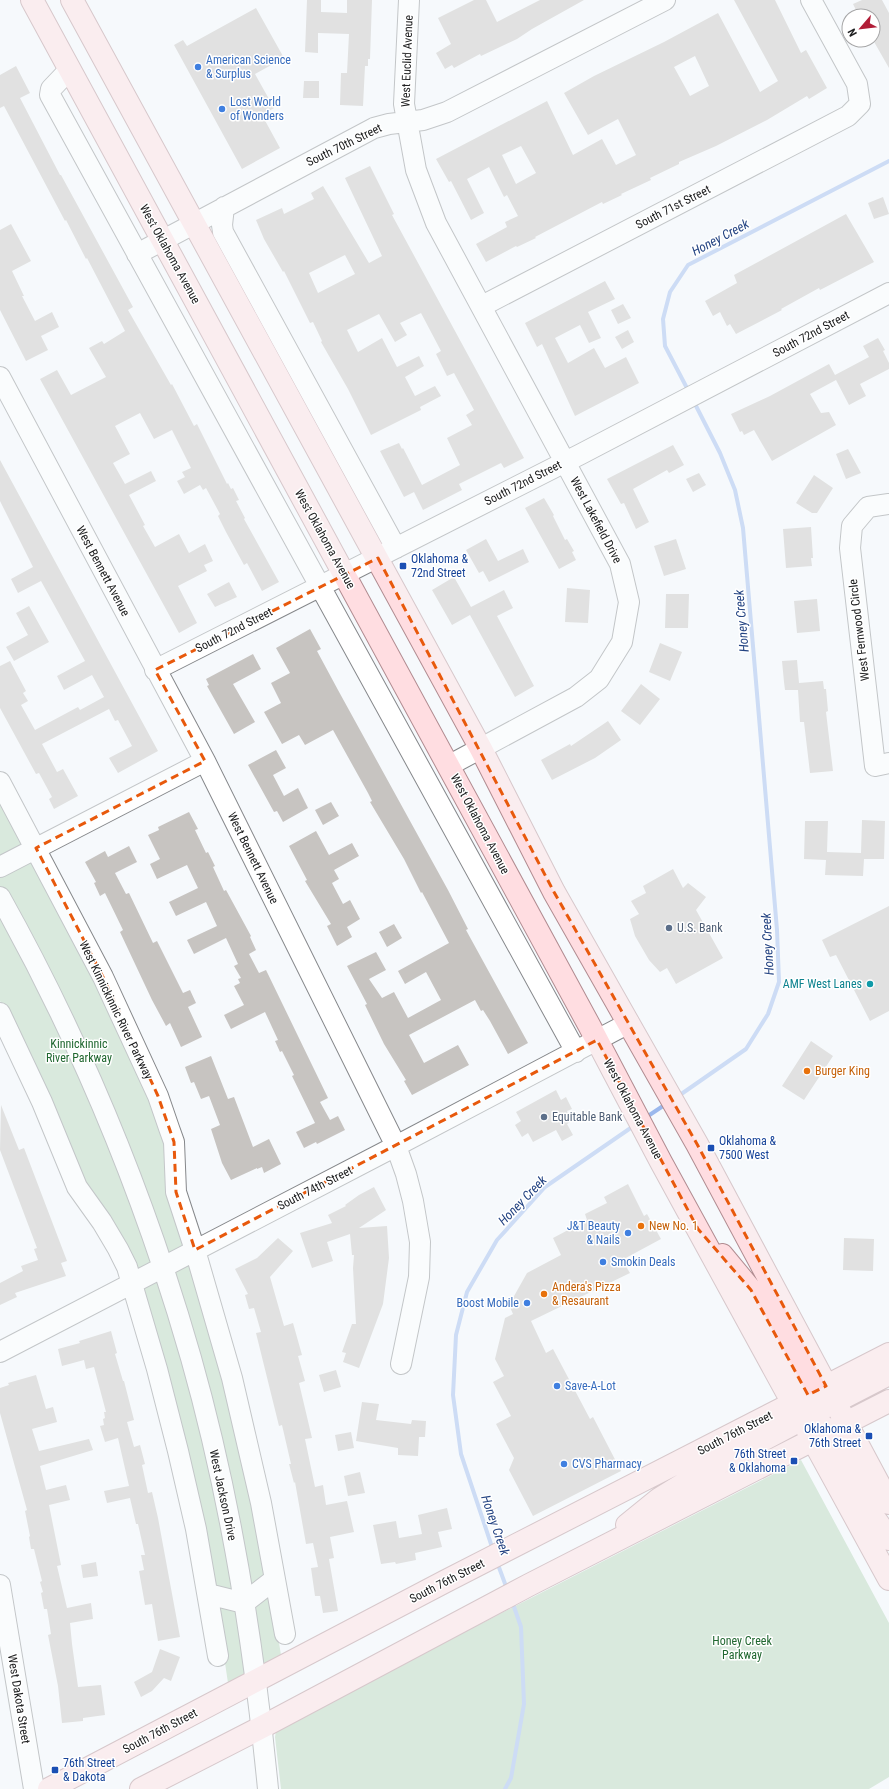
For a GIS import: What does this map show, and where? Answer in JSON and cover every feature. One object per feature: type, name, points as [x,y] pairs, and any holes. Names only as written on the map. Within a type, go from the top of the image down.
[{"type":"main road","name":"West Oklahoma Avenue","points":[[32,0],[597,1040],[653,1148],[698,1229],[818,1412],[889,1503]]},
{"type":"main road","name":"West Oklahoma Avenue","points":[[72,0],[194,223],[387,553],[481,749],[554,892],[686,1126],[818,1412],[889,1579]]},
{"type":"main road","name":"South 76th Street","points":[[141,1789],[597,1551],[818,1412],[889,1354]]},
{"type":"main road","points":[[889,1374],[818,1412],[873,1516],[889,1539]]},
{"type":"main road","name":"South 76th Street","points":[[49,1789],[515,1546],[818,1412],[889,1401]]},
{"type":"street","name":"West Euclid Avenue","points":[[406,121],[404,104],[409,0]]},
{"type":"street","name":"South 70th Street","points":[[137,254],[374,128],[406,121],[423,120],[447,112],[665,0]]},
{"type":"street","name":"South 71st Street","points":[[482,306],[848,116],[860,104],[857,84],[811,0]]},
{"type":"street","points":[[70,69],[51,89],[50,95],[319,587],[576,1052]]},
{"type":"street","name":"West Lakefield Drive","points":[[406,121],[416,170],[436,223],[566,461],[620,564],[629,602],[622,642],[599,679],[576,697],[448,766]]},
{"type":"street","points":[[224,207],[222,225],[223,232],[387,553]]},
{"type":"street","name":"South 72nd Street","points":[[155,670],[345,575],[889,294]]},
{"type":"street","name":"West Bennett Avenue","points":[[0,377],[155,670],[205,761],[396,1146],[413,1200],[420,1242],[419,1277],[401,1364]]},
{"type":"street","name":"West Fernwood Circle","points":[[889,504],[868,507],[852,526],[850,548],[875,766],[889,763]]},
{"type":"street","points":[[0,867],[205,761]]},
{"type":"street","name":"West Kinnickinnic River Parkway","points":[[0,782],[103,977],[158,1096],[174,1142],[176,1192],[195,1250]]},
{"type":"street","points":[[0,897],[56,1003],[96,1090],[123,1156],[162,1267]]},
{"type":"street","points":[[0,1013],[42,1102],[63,1151],[70,1173],[77,1187],[118,1249],[126,1267],[157,1369],[178,1451],[196,1529],[218,1656]]},
{"type":"street","name":"South 74th Street","points":[[0,1352],[629,1023]]},
{"type":"street","points":[[195,1250],[245,1428],[276,1579],[285,1634]]},
{"type":"street","name":"West Jackson Drive","points":[[162,1267],[191,1358],[209,1428],[231,1526],[256,1680],[268,1789]]},
{"type":"street","points":[[208,1594],[244,1603],[276,1579]]},
{"type":"street","name":"West Dakota Street","points":[[0,1585],[34,1789]]},
{"type":"highlighted area","points":[[378,558],[554,892],[697,1144],[826,1386],[808,1395],[751,1290],[698,1229],[597,1040],[195,1250],[176,1192],[174,1142],[158,1096],[103,977],[36,848],[205,761],[155,670]]},
{"type":"green space","name":"Kinnickinnic River Parkway","points":[[0,800],[122,1027],[158,1115],[234,1411],[266,1564],[281,1655],[228,1683],[217,1609],[142,1292],[80,1179],[14,1027],[0,1001]]},
{"type":"green space","name":"Honey Creek Parkway","points":[[801,1460],[889,1623],[889,1777],[869,1789],[281,1789],[275,1737],[276,1731],[279,1727]]},
{"type":"building","points":[[307,0],[321,0],[321,12],[347,13],[347,0],[372,0],[370,59],[368,59],[368,66],[365,66],[363,106],[340,105],[341,73],[347,73],[349,34],[318,33],[318,53],[305,52]]},
{"type":"building","points":[[474,0],[486,0],[497,22],[540,0],[584,0],[517,39],[481,56],[480,54],[454,68],[452,65],[445,69],[436,53],[451,44],[438,18]]},
{"type":"building","points":[[734,0],[775,0],[801,53],[806,50],[827,88],[809,99],[807,96],[767,120],[716,146],[679,162],[679,164],[650,178],[651,180],[621,194],[622,195],[603,204],[602,202],[535,237],[536,238],[517,247],[516,246],[486,262],[476,244],[507,227],[505,222],[518,216],[507,195],[504,197],[489,167],[467,179],[484,213],[471,220],[451,181],[449,182],[436,159],[547,101],[573,155],[602,139],[616,165],[636,155],[618,119],[588,135],[564,93],[594,76],[664,42],[718,13],[760,92],[778,81]],"holes":[[[695,56],[709,86],[690,96],[674,67]],[[521,146],[536,173],[516,184],[502,155]]]},
{"type":"building","points":[[862,0],[882,0],[889,13],[889,68],[878,48],[881,48],[881,8],[855,8],[853,4]]},
{"type":"building","points":[[256,8],[284,58],[255,74],[274,108],[262,115],[280,148],[242,169],[174,45],[183,40],[187,46]]},
{"type":"building","points":[[16,66],[30,93],[20,98],[60,175],[133,307],[128,310],[171,385],[172,384],[194,426],[197,424],[227,484],[228,483],[231,489],[233,488],[239,500],[236,501],[245,518],[244,519],[279,582],[262,591],[247,563],[244,565],[226,532],[218,516],[220,514],[206,488],[203,490],[200,485],[184,494],[177,481],[185,477],[182,472],[191,468],[172,430],[154,439],[140,413],[115,426],[130,454],[113,463],[125,484],[151,471],[156,481],[129,495],[145,525],[143,526],[155,547],[179,534],[189,553],[205,544],[213,561],[204,565],[207,571],[178,586],[197,623],[179,633],[40,379],[57,370],[71,395],[106,377],[89,348],[102,341],[104,344],[125,331],[4,106],[0,108],[0,75]]},
{"type":"building","points":[[304,81],[319,81],[319,98],[303,98]]},
{"type":"building","points":[[370,166],[394,214],[392,215],[524,458],[504,468],[501,463],[459,484],[462,490],[423,510],[414,492],[404,497],[380,451],[399,443],[422,485],[460,465],[447,438],[472,425],[466,415],[474,410],[454,373],[447,376],[436,354],[441,351],[421,313],[400,323],[407,335],[395,342],[379,314],[347,330],[358,352],[382,338],[397,367],[419,356],[424,366],[405,377],[415,396],[435,386],[441,396],[420,407],[421,410],[371,435],[348,389],[321,342],[322,341],[313,322],[310,323],[284,271],[283,272],[264,239],[256,220],[282,208],[284,214],[314,199],[311,193],[323,186],[369,263],[382,256],[345,178]],"holes":[[[345,255],[355,274],[318,293],[309,273]]]},
{"type":"building","points":[[883,197],[889,214],[874,219],[868,203]]},
{"type":"building","points":[[846,214],[874,262],[820,290],[819,288],[781,309],[782,310],[736,334],[730,324],[727,326],[720,312],[713,316],[705,301],[737,283],[734,275]]},
{"type":"building","points":[[11,224],[31,261],[12,271],[24,296],[22,296],[35,321],[52,312],[59,327],[41,336],[48,350],[26,361],[0,310],[0,230]]},
{"type":"building","points":[[605,281],[615,299],[588,312],[601,338],[589,343],[580,325],[555,338],[568,363],[594,348],[605,368],[626,357],[639,383],[575,416],[542,344],[537,347],[525,323]]},
{"type":"building","points":[[623,304],[631,318],[618,324],[611,310]]},
{"type":"building","points":[[628,330],[634,342],[622,349],[615,337]]},
{"type":"building","points":[[878,338],[885,350],[883,351],[889,363],[889,369],[860,384],[866,396],[849,405],[836,380],[810,394],[821,413],[829,412],[836,425],[772,461],[754,430],[744,435],[742,431],[740,432],[731,414],[770,396],[829,364],[835,375],[869,357],[863,346]]},
{"type":"building","points":[[673,445],[684,465],[669,473],[667,470],[633,489],[649,522],[636,529],[624,503],[621,504],[607,479]]},
{"type":"building","points":[[848,449],[861,473],[846,479],[836,454]]},
{"type":"building","points":[[0,460],[158,751],[118,773],[109,758],[132,746],[118,720],[115,721],[109,709],[42,744],[57,772],[63,769],[78,796],[54,809],[49,799],[52,797],[39,773],[36,774],[0,708],[0,666],[10,661],[26,691],[23,693],[28,701],[21,705],[35,730],[78,707],[80,710],[104,697],[92,675],[64,690],[57,676],[85,661],[41,581],[18,593],[11,579],[33,567],[0,501]]},
{"type":"building","points":[[699,473],[706,485],[693,492],[686,479]]},
{"type":"building","points":[[814,475],[833,488],[817,513],[812,513],[796,503]]},
{"type":"building","points":[[544,498],[554,515],[553,516],[565,540],[567,539],[574,551],[572,552],[576,560],[559,569],[525,508]]},
{"type":"building","points":[[811,527],[813,558],[811,558],[812,566],[786,568],[783,529]]},
{"type":"building","points":[[486,539],[498,561],[523,549],[529,562],[489,582],[483,571],[479,573],[466,550]]},
{"type":"building","points":[[676,539],[686,569],[664,576],[654,546]]},
{"type":"building","points":[[454,577],[471,607],[504,590],[513,608],[497,616],[534,686],[515,697],[470,615],[452,625],[432,590]]},
{"type":"building","points":[[229,582],[237,597],[215,607],[207,594]]},
{"type":"building","points":[[567,588],[590,590],[588,623],[565,622]]},
{"type":"building","points":[[666,594],[689,594],[688,628],[665,628]]},
{"type":"building","points":[[817,599],[820,631],[797,633],[794,601]]},
{"type":"building","points":[[29,606],[49,642],[14,661],[6,647],[28,635],[16,613]]},
{"type":"building","points":[[310,629],[321,649],[317,651],[448,890],[468,929],[466,930],[528,1043],[508,1054],[490,1021],[483,1010],[481,1011],[475,1000],[409,1035],[424,1063],[458,1045],[469,1065],[412,1095],[404,1081],[406,1080],[384,1044],[365,1005],[367,1004],[347,966],[376,952],[386,970],[369,979],[382,998],[394,992],[408,1018],[441,1000],[426,972],[405,984],[398,971],[449,943],[404,859],[370,802],[372,801],[368,793],[333,730],[305,745],[299,735],[282,744],[264,712],[281,703],[271,683],[290,673],[276,648]]},
{"type":"building","points":[[660,643],[682,652],[670,681],[649,672]]},
{"type":"building","points":[[253,654],[261,669],[233,684],[255,722],[234,734],[207,686],[209,685],[206,679]]},
{"type":"building","points":[[797,660],[799,683],[823,681],[824,689],[826,689],[828,711],[826,712],[833,771],[810,773],[804,722],[800,722],[798,690],[785,690],[784,682],[782,661]]},
{"type":"building","points":[[641,684],[660,699],[640,725],[621,711]]},
{"type":"building","points":[[608,721],[621,740],[595,758],[552,780],[541,760],[570,744],[571,746]]},
{"type":"building","points":[[276,750],[286,768],[273,775],[284,796],[298,788],[308,808],[283,822],[277,811],[274,812],[248,765]]},
{"type":"building","points":[[331,802],[339,816],[323,825],[315,810]]},
{"type":"building","points":[[189,812],[198,829],[195,830],[206,853],[208,852],[215,866],[213,867],[224,891],[226,890],[251,936],[250,937],[256,950],[249,954],[259,973],[266,970],[328,1098],[320,1102],[330,1120],[338,1116],[345,1130],[317,1144],[316,1142],[304,1148],[296,1132],[315,1123],[292,1076],[294,1075],[282,1051],[280,1052],[275,1041],[278,1040],[265,1012],[231,1029],[224,1015],[244,1005],[234,986],[240,983],[238,979],[241,978],[234,966],[238,964],[226,938],[194,954],[187,940],[217,926],[206,902],[176,916],[169,902],[198,888],[187,865],[157,879],[150,864],[160,859],[148,835],[159,830],[158,827]]},
{"type":"building","points":[[862,820],[885,821],[884,859],[864,859],[863,876],[825,875],[826,860],[804,859],[805,821],[828,821],[827,852],[861,853]]},
{"type":"building","points":[[316,831],[329,855],[352,843],[359,856],[334,870],[339,879],[332,883],[343,904],[350,900],[360,919],[347,927],[352,937],[337,946],[327,926],[331,924],[305,881],[307,880],[289,846]]},
{"type":"building","points":[[129,846],[137,862],[115,873],[126,894],[129,893],[153,943],[157,941],[183,993],[190,990],[196,1003],[188,1007],[202,1037],[181,1047],[170,1023],[166,1026],[152,1000],[120,932],[123,930],[105,893],[100,896],[94,883],[96,882],[85,862],[105,851],[108,857]]},
{"type":"building","name":"U.S. Bank","points":[[673,869],[683,888],[688,883],[706,897],[696,910],[723,958],[676,984],[667,968],[660,972],[649,960],[635,936],[630,919],[639,914],[631,901],[646,893],[643,886]]},
{"type":"building","name":"AMF West Lanes","points":[[889,906],[889,1011],[870,1021],[836,955],[830,957],[822,940]]},
{"type":"building","points":[[394,924],[402,938],[387,947],[379,932]]},
{"type":"building","name":"Burger King","points":[[811,1041],[833,1056],[804,1100],[782,1086]]},
{"type":"building","points":[[211,1056],[228,1099],[234,1097],[253,1147],[269,1139],[281,1164],[264,1173],[262,1167],[257,1168],[231,1180],[222,1163],[211,1129],[220,1125],[209,1096],[201,1099],[194,1082],[191,1083],[185,1067]]},
{"type":"building","name":"Equitable Bank","points":[[556,1090],[561,1100],[566,1097],[572,1109],[567,1111],[572,1121],[567,1124],[573,1135],[562,1141],[556,1130],[533,1142],[528,1133],[522,1137],[515,1125],[521,1121],[516,1112]]},
{"type":"building","points":[[1,1105],[19,1150],[24,1148],[67,1261],[61,1263],[66,1276],[15,1293],[17,1297],[0,1305],[0,1283],[23,1271],[21,1266],[38,1260],[34,1249],[37,1248],[0,1150]]},
{"type":"building","points":[[628,1184],[644,1216],[647,1214],[661,1239],[622,1260],[630,1273],[531,1321],[546,1353],[553,1349],[590,1419],[593,1417],[621,1471],[533,1516],[509,1470],[514,1458],[496,1424],[511,1416],[493,1382],[504,1376],[495,1359],[505,1318],[513,1314],[509,1305],[527,1273],[561,1255],[553,1238],[587,1220],[585,1214],[607,1203],[604,1197]]},
{"type":"building","points":[[374,1187],[386,1210],[359,1228],[387,1226],[389,1258],[383,1304],[359,1368],[343,1362],[346,1353],[342,1352],[352,1324],[356,1324],[353,1268],[354,1255],[352,1255],[350,1234],[327,1242],[333,1261],[312,1268],[300,1233],[332,1223],[328,1215],[346,1206],[345,1205],[359,1195]]},
{"type":"building","points":[[278,1238],[293,1251],[270,1277],[284,1326],[293,1323],[302,1355],[298,1356],[305,1381],[299,1383],[312,1438],[305,1439],[315,1487],[323,1485],[326,1505],[347,1501],[354,1532],[330,1537],[334,1558],[329,1559],[338,1611],[323,1613],[320,1596],[315,1596],[311,1568],[318,1567],[313,1543],[306,1544],[295,1482],[294,1483],[289,1464],[291,1464],[282,1425],[279,1426],[256,1333],[261,1332],[254,1308],[249,1309],[245,1295],[248,1294],[235,1269],[257,1258]]},
{"type":"building","points":[[844,1238],[874,1239],[873,1271],[843,1270]]},
{"type":"building","points":[[111,1331],[117,1353],[115,1354],[134,1420],[127,1422],[134,1447],[140,1445],[145,1464],[142,1465],[148,1493],[152,1492],[158,1518],[180,1637],[158,1641],[152,1604],[145,1605],[139,1571],[144,1570],[141,1555],[145,1555],[130,1498],[107,1503],[104,1491],[129,1486],[118,1438],[105,1442],[100,1426],[104,1425],[104,1412],[106,1412],[94,1367],[86,1369],[84,1360],[62,1366],[58,1349],[80,1343],[79,1341]]},
{"type":"building","points":[[336,1370],[341,1387],[324,1392],[319,1375]]},
{"type":"building","points":[[36,1375],[46,1409],[53,1407],[57,1422],[32,1429],[39,1451],[89,1439],[93,1450],[40,1466],[46,1490],[66,1485],[70,1500],[49,1505],[61,1565],[57,1566],[67,1608],[91,1603],[93,1619],[70,1623],[72,1644],[78,1687],[101,1685],[105,1715],[83,1718],[83,1721],[62,1723],[58,1686],[48,1635],[51,1634],[47,1609],[44,1609],[41,1593],[43,1592],[40,1582],[42,1581],[34,1549],[31,1549],[25,1511],[27,1510],[0,1413],[0,1388],[9,1385],[8,1383]]},
{"type":"building","points":[[362,1402],[379,1404],[376,1420],[411,1424],[412,1420],[426,1421],[425,1437],[419,1437],[418,1456],[398,1455],[398,1448],[356,1441]]},
{"type":"building","points":[[351,1432],[354,1448],[338,1451],[335,1435]]},
{"type":"building","points":[[360,1472],[365,1493],[348,1496],[344,1476]]},
{"type":"building","points":[[447,1508],[452,1529],[438,1532],[442,1547],[415,1553],[416,1560],[396,1564],[395,1562],[381,1564],[373,1525],[396,1521],[399,1538],[422,1534],[418,1515]]},
{"type":"building","points":[[96,1562],[98,1576],[83,1578],[81,1565]]},
{"type":"building","points":[[160,1649],[180,1657],[171,1681],[164,1678],[152,1691],[141,1697],[134,1682],[152,1672]]},
{"type":"waterway","name":"Honey Creek","points":[[689,392],[665,346],[663,319],[670,292],[688,265],[889,161]]},
{"type":"waterway","name":"Honey Creek","points":[[677,1097],[746,1049],[768,1014],[779,982],[777,930],[743,528],[735,490],[720,453],[694,402]]},
{"type":"waterway","name":"Honey Creek","points":[[645,1118],[666,1104]]},
{"type":"waterway","name":"Honey Creek","points":[[493,1550],[461,1454],[453,1395],[456,1335],[467,1292],[497,1240],[545,1187],[635,1125]]},
{"type":"waterway","name":"Honey Creek","points":[[497,1562],[507,1589]]},
{"type":"waterway","name":"Honey Creek","points":[[505,1789],[511,1778],[524,1704],[521,1627],[512,1601]]},
{"type":"place","name":"American Science & Surplus","points":[[198,67]]},
{"type":"place","name":"Lost World of Wonders","points":[[222,109]]},
{"type":"place","name":"Oklahoma & 72nd Street","points":[[403,566]]},
{"type":"place","name":"U.S. Bank","points":[[669,928]]},
{"type":"place","name":"AMF West Lanes","points":[[870,984]]},
{"type":"place","name":"Burger King","points":[[807,1071]]},
{"type":"place","name":"Equitable Bank","points":[[544,1117]]},
{"type":"place","name":"Oklahoma & 7500 West","points":[[711,1148]]},
{"type":"place","name":"New No. 1","points":[[641,1226]]},
{"type":"place","name":"J&T Beauty & Nails","points":[[628,1233]]},
{"type":"place","name":"Smokin Deals","points":[[603,1262]]},
{"type":"place","name":"Andera's Pizza & Resaurant","points":[[544,1294]]},
{"type":"place","name":"Boost Mobile","points":[[527,1303]]},
{"type":"place","name":"Save-A-Lot","points":[[557,1386]]},
{"type":"place","name":"Oklahoma & 76th Street","points":[[869,1436]]},
{"type":"place","name":"76th Street & Oklahoma","points":[[794,1461]]},
{"type":"place","name":"CVS Pharmacy","points":[[564,1464]]},
{"type":"place","name":"76th Street & Dakota","points":[[55,1770]]}]
